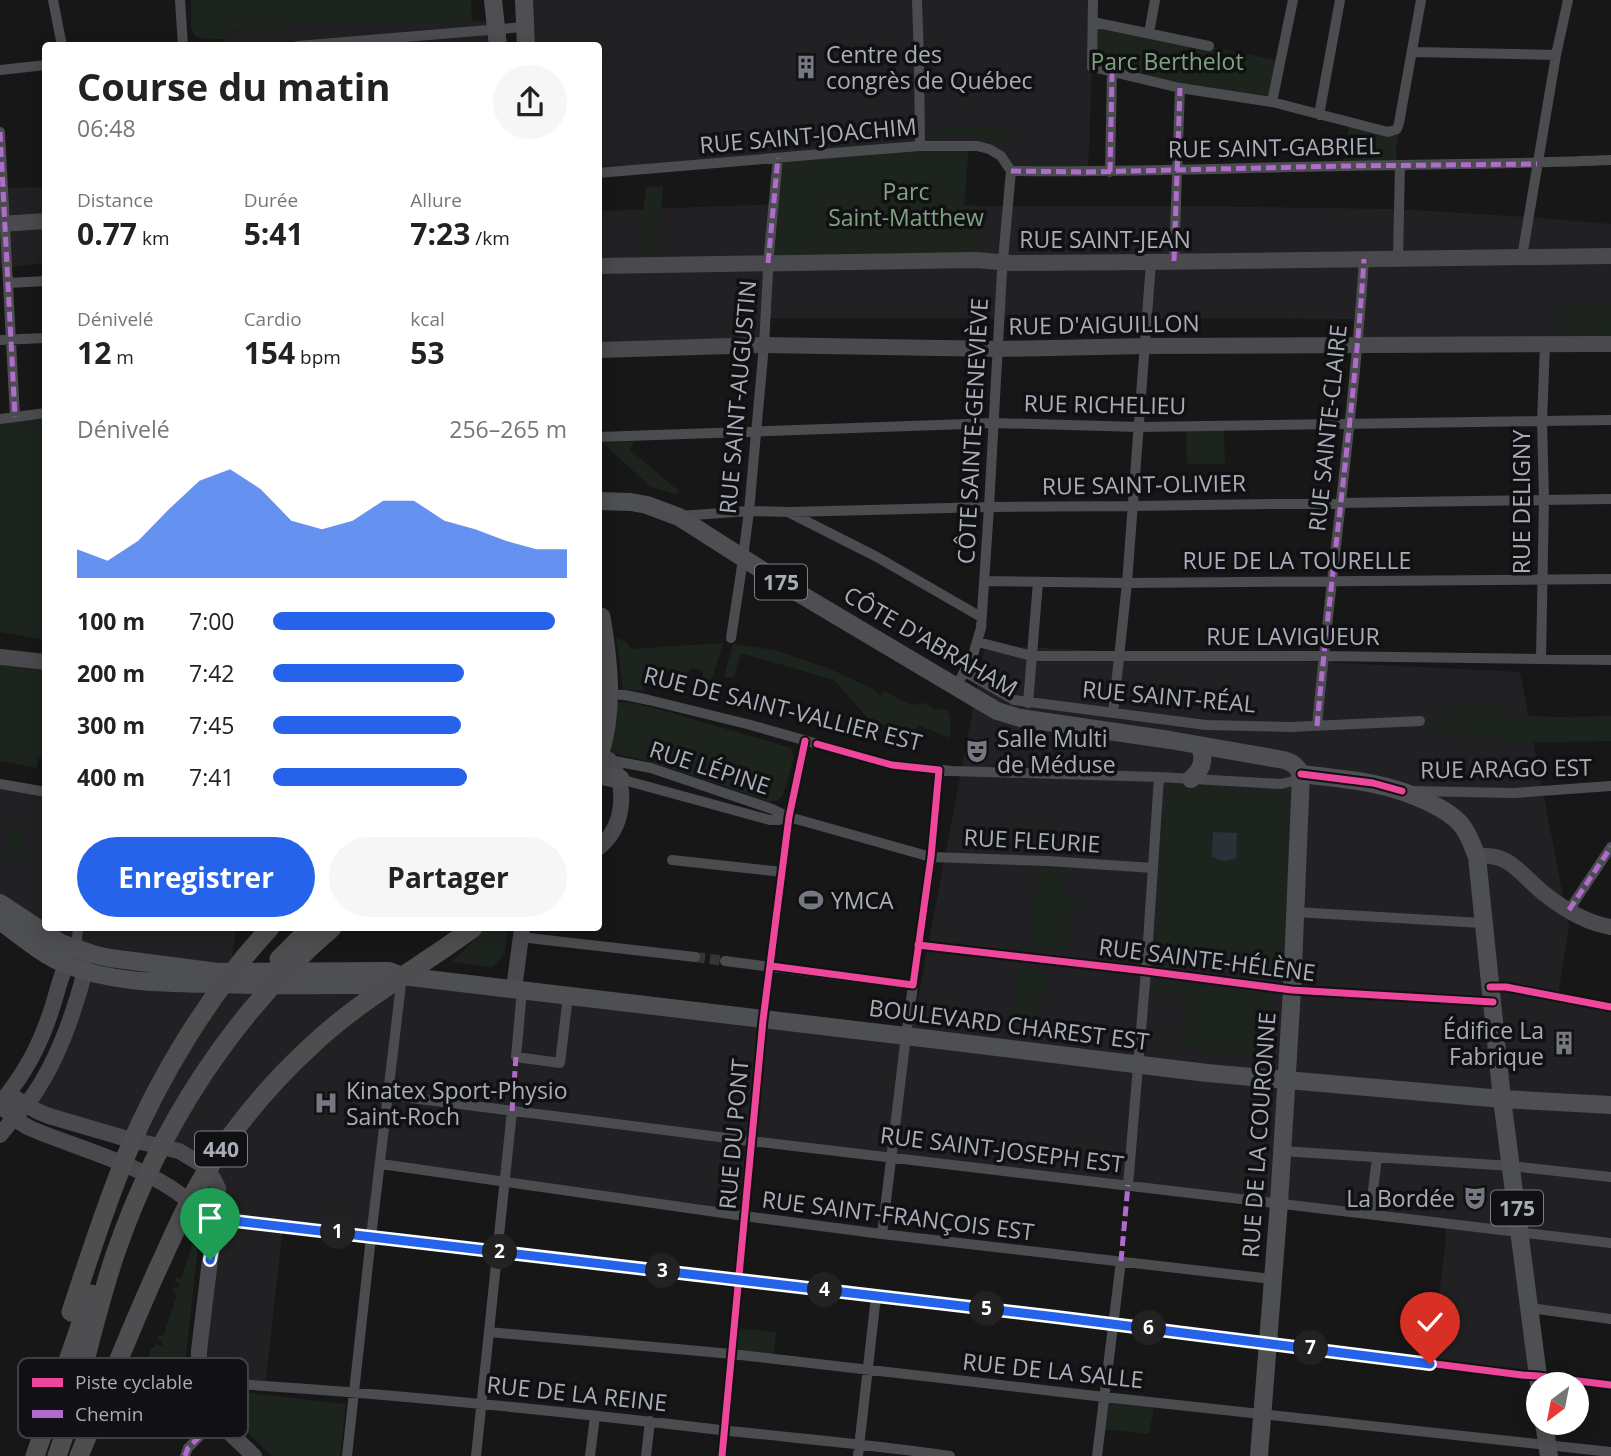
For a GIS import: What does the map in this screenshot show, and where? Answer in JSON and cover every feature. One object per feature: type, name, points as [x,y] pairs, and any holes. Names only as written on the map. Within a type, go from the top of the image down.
[{"type":"highway","points":[[602,624],[609,673],[602,756]]},
{"type":"highway","points":[[602,764],[620,779]]},
{"type":"highway","points":[[57,1358],[114,1187],[138,1129],[174,1059],[198,1020],[267,931]]},
{"type":"highway","points":[[69,1358],[120,1210],[164,1116],[195,1065],[240,1003],[307,931]]},
{"type":"highway","points":[[86,1358],[113,1262],[133,1207],[194,1089],[235,1028],[267,990],[329,931]]},
{"type":"highway","name":"440","points":[[119,1358],[173,1235],[204,1176],[233,1132],[278,1080],[324,1034],[356,1008],[469,931]]},
{"type":"highway","points":[[25,1456],[31,1438]]},
{"type":"highway","points":[[35,1456],[41,1438]]},
{"type":"highway","points":[[57,1456],[63,1438]]},
{"type":"highway","name":"440","points":[[79,1456],[86,1438]]},
{"type":"main road","points":[[494,0],[498,37]]},
{"type":"main road","points":[[524,0],[526,42]]},
{"type":"main road","name":"CÔTE D'ABRAHAM","points":[[602,501],[647,505],[678,517],[743,558],[960,680],[997,710],[1020,718],[1284,760],[1293,763],[1301,774]]},
{"type":"main road","points":[[1191,779],[1201,768],[1203,754],[1200,747]]},
{"type":"main road","name":"RUE DE SAINT-VALLIER EST","points":[[1301,774],[1373,782],[1402,791],[1444,810],[1462,825],[1476,857]]},
{"type":"main road","name":"RUE DE LA COURONNE","points":[[1259,1456],[1279,1203],[1301,774]]},
{"type":"main road","name":"175","points":[[1476,857],[1502,1098],[1537,1372]]},
{"type":"main road","points":[[0,903],[57,941],[96,955],[199,977]]},
{"type":"main road","points":[[0,921],[47,954],[85,971],[126,979],[199,977]]},
{"type":"main road","name":"BOULEVARD CHAREST EST","points":[[199,977],[385,985],[402,976],[1207,1073],[1611,1105]]},
{"type":"street","points":[[53,0],[61,42]]},
{"type":"street","points":[[180,0],[183,42]]},
{"type":"street","points":[[916,0],[920,146]]},
{"type":"street","points":[[1093,0],[1093,67],[1180,88],[1272,102],[1388,132],[1397,129],[1399,123],[1421,0]]},
{"type":"street","points":[[1149,33],[1155,0]]},
{"type":"street","points":[[1272,102],[1293,0]]},
{"type":"street","points":[[1319,115],[1340,0]]},
{"type":"street","points":[[1522,257],[1556,55],[1568,0]]},
{"type":"street","points":[[1093,22],[1209,46]]},
{"type":"street","points":[[386,42],[498,37],[524,27]]},
{"type":"street","points":[[1413,52],[1556,55]]},
{"type":"street","points":[[0,70],[42,65]]},
{"type":"street","points":[[1110,172],[1112,72]]},
{"type":"street","points":[[1174,261],[1180,88]]},
{"type":"street","points":[[0,132],[8,284],[5,340],[15,417]]},
{"type":"street","name":"RUE SAINT-JOACHIM","points":[[602,173],[920,146],[977,146],[989,149],[1001,156],[1011,171]]},
{"type":"street","name":"RUE SAINT-AUGUSTIN","points":[[731,638],[749,511],[778,158]]},
{"type":"street","name":"RUE SAINT-GABRIEL","points":[[1011,171],[1110,172],[1537,164],[1611,160]]},
{"type":"street","points":[[1398,258],[1400,165]]},
{"type":"street","name":"CÔTE SAINTE-GENEVIÈVE","points":[[960,680],[978,642],[981,628],[1011,171]]},
{"type":"street","points":[[3,224],[42,221]]},
{"type":"street","name":"RUE SAINT-JEAN","points":[[602,266],[976,260],[1011,263],[1611,256]]},
{"type":"street","name":"RUE SAINTE-CLAIRE","points":[[1317,726],[1364,259]]},
{"type":"street","points":[[1113,713],[1127,583],[1152,262]]},
{"type":"street","points":[[8,284],[42,281]]},
{"type":"street","points":[[5,340],[42,338]]},
{"type":"street","name":"RUE D'AIGUILLON","points":[[602,350],[764,345],[999,349],[1611,344]]},
{"type":"street","name":"RUE DELIGNY","points":[[1541,659],[1545,345]]},
{"type":"street","points":[[0,419],[42,414]]},
{"type":"street","name":"RUE RICHELIEU","points":[[602,437],[994,423],[1139,427],[1611,420]]},
{"type":"street","name":"RUE SAINT-OLIVIER","points":[[678,517],[749,511],[1611,499]]},
{"type":"street","points":[[789,512],[877,557],[981,617]]},
{"type":"street","name":"RUE DE LA TOURELLE","points":[[984,582],[1611,579]]},
{"type":"street","points":[[1028,703],[1038,582]]},
{"type":"street","name":"RUE LAVIGUEUR","points":[[978,642],[1032,656],[1611,660]]},
{"type":"street","points":[[0,657],[42,662]]},
{"type":"street","name":"RUE SAINT-RÉAL","points":[[960,680],[1028,703],[1206,725],[1317,726],[1420,722]]},
{"type":"street","name":"RUE DE SAINT-VALLIER EST","points":[[602,694],[649,700],[747,724],[892,765],[952,771],[1159,777],[1281,784],[1293,781],[1301,774]]},
{"type":"street","name":"RUE DU PONT","points":[[722,1456],[763,1020],[789,817],[805,741]]},
{"type":"street","name":"RUE LÉPINE","points":[[602,763],[651,768],[789,817]]},
{"type":"street","points":[[882,1234],[931,857],[939,770]]},
{"type":"street","points":[[1128,1185],[1159,777]]},
{"type":"street","points":[[602,845],[610,839],[617,822],[622,793],[620,779]]},
{"type":"street","name":"RUE LÉPINE","points":[[620,779],[770,820],[789,817]]},
{"type":"street","points":[[0,784],[42,791]]},
{"type":"street","name":"RUE ARAGO EST","points":[[1402,791],[1514,793],[1611,786]]},
{"type":"street","name":"RUE FLEURIE","points":[[789,817],[931,857],[1153,868]]},
{"type":"street","points":[[1569,910],[1611,847]]},
{"type":"street","points":[[1476,857],[1502,857],[1546,895],[1569,910],[1584,919],[1611,927]]},
{"type":"street","points":[[672,860],[782,872]]},
{"type":"street","points":[[1296,912],[1482,923]]},
{"type":"street","points":[[0,1135],[37,1088],[57,1052],[85,971],[76,948],[78,931]]},
{"type":"street","points":[[568,996],[560,1063],[516,1058],[521,932],[695,957]]},
{"type":"street","name":"RUE SAINTE-HÉLÈNE","points":[[918,944],[1292,990],[1491,995],[1506,987],[1611,1007]]},
{"type":"street","points":[[2,1099],[23,1071],[42,1035],[65,964],[76,948]]},
{"type":"street","points":[[724,961],[913,985]]},
{"type":"street","points":[[347,1456],[402,976]]},
{"type":"street","name":"RUE SAINT-JOSEPH EST","points":[[388,1095],[1611,1243]]},
{"type":"street","points":[[2,1099],[25,1105],[49,1116],[179,1151],[204,1166],[218,1188],[218,1219],[210,1260],[199,1358]]},
{"type":"street","points":[[2,1099],[14,1118],[28,1127],[106,1156],[178,1193],[197,1210],[203,1220],[207,1229],[210,1260]]},
{"type":"street","points":[[476,1456],[512,1111]]},
{"type":"street","points":[[1282,1151],[1511,1166],[1611,1177]]},
{"type":"street","points":[[1370,1214],[1377,1158]]},
{"type":"street","name":"RUE SAINT-FRANÇOIS EST","points":[[381,1164],[882,1234],[1272,1279]]},
{"type":"street","points":[[218,1219],[1267,1342],[1526,1378]]},
{"type":"street","points":[[1097,1456],[1121,1261]]},
{"type":"street","points":[[858,1456],[876,1296]]},
{"type":"street","points":[[1530,1308],[1611,1319]]},
{"type":"street","name":"RUE DE LA SALLE","points":[[489,1332],[732,1353],[1548,1450],[1611,1452]]},
{"type":"street","points":[[1589,1383],[1611,1385]]},
{"type":"street","name":"RUE DE LA REINE","points":[[248,1385],[650,1421],[950,1456]]},
{"type":"street","points":[[590,1456],[595,1416]]},
{"type":"street","points":[[646,1456],[650,1421]]},
{"type":"street","points":[[185,1456],[188,1448],[198,1438]]},
{"type":"street","points":[[235,1438],[254,1456]]},
{"type":"shaded area","points":[[526,0],[1093,0],[1088,172],[1011,171],[989,149],[602,173],[602,42],[528,42]]},
{"type":"shaded area","points":[[472,21],[496,23],[498,42],[225,42],[225,30]]},
{"type":"shaded area","points":[[42,187],[42,263],[0,268],[0,188]]},
{"type":"shaded area","points":[[774,204],[976,260],[980,206],[1398,209],[1611,224],[1611,344],[1357,344],[1358,319],[766,318],[764,345],[602,351],[602,211]]},
{"type":"shaded area","points":[[985,645],[1520,672],[1569,927],[1558,996],[1611,1007],[1611,1319],[1530,1309],[1538,1372],[1526,1372],[1526,1375],[1430,1364],[1446,1240],[1445,1223],[752,1141],[744,1216],[381,1164],[371,1237],[283,1226],[265,1387],[248,1386],[248,1358],[202,1358],[218,1219],[204,1166],[49,1116],[31,1098],[86,962],[52,948],[0,912],[0,784],[42,791],[42,931],[236,931],[229,977],[402,976],[911,1036]]},
{"type":"shaded area","points":[[1213,832],[1237,833],[1236,859],[1224,861],[1212,857]]},
{"type":"green space","points":[[191,0],[471,0],[472,21],[226,30],[225,39],[203,39],[193,34]]},
{"type":"green space","name":"Parc Berthelot","points":[[1093,22],[1281,61],[1272,102],[1093,67]]},
{"type":"green space","points":[[1350,122],[1399,133],[1396,153],[1400,165],[1343,163]]},
{"type":"green space","points":[[934,127],[1011,128],[1003,148],[979,137],[935,137]]},
{"type":"green space","name":"Parc Saint-Matthew","points":[[969,146],[964,205],[980,206],[976,260],[768,263],[778,158]]},
{"type":"green space","points":[[663,186],[657,254],[639,253],[646,187]]},
{"type":"green space","points":[[1611,304],[1611,335],[1556,334],[1555,306]]},
{"type":"green space","points":[[42,418],[42,639],[0,632],[0,424]]},
{"type":"green space","points":[[1186,430],[1224,430],[1225,464],[1187,464]]},
{"type":"green space","points":[[634,441],[630,450],[680,492],[676,494],[651,487],[603,443]]},
{"type":"green space","points":[[616,638],[625,641],[631,649],[723,643],[711,683],[702,680],[703,671],[691,668],[687,674],[646,669],[643,691],[623,689]]},
{"type":"green space","points":[[733,644],[775,650],[830,669],[873,689],[880,696],[885,691],[911,705],[926,703],[935,710],[947,709],[951,721],[950,738],[919,725],[914,731],[871,722],[834,680],[741,653],[734,677],[724,677]]},
{"type":"green space","points":[[0,665],[42,671],[42,759],[38,758],[37,768],[0,761]]},
{"type":"green space","points":[[602,700],[655,708],[791,748],[794,757],[783,795],[778,800],[769,802],[651,762],[602,752]]},
{"type":"green space","points":[[1449,705],[1499,706],[1499,715],[1611,716],[1611,741],[1517,743],[1440,732],[1425,726],[1437,716],[1446,714]]},
{"type":"green space","points":[[1167,783],[1289,793],[1288,799],[1294,812],[1281,980],[1153,963]]},
{"type":"green space","points":[[7,826],[27,828],[25,859],[4,857]]},
{"type":"green space","points":[[1039,867],[1066,868],[1063,894],[1084,896],[1083,903],[1073,903],[1068,950],[1029,944]]},
{"type":"green space","points":[[474,931],[508,931],[504,955],[492,967],[452,962],[477,937]]},
{"type":"green space","points":[[1019,968],[1047,972],[1043,1001],[1037,1001],[1035,1018],[1041,1019],[1039,1032],[1012,1029]]},
{"type":"green space","points":[[1154,981],[1272,995],[1264,1057],[1216,1051],[1215,1054],[1202,1052],[1202,1047],[1162,1043],[1163,1035],[1185,1041],[1190,997],[1152,993]]},
{"type":"green space","points":[[195,1236],[199,1237],[186,1358],[148,1358],[155,1344],[163,1344],[157,1339],[158,1335],[163,1336],[177,1294],[172,1291],[173,1287],[180,1286],[175,1282],[176,1277],[181,1279]]},
{"type":"green space","points":[[734,1328],[776,1332],[773,1358],[732,1354]]},
{"type":"green space","points":[[248,1393],[346,1404],[340,1456],[272,1456],[248,1433]]},
{"type":"green space","points":[[1104,1397],[1155,1402],[1149,1434],[1100,1429]]},
{"type":"tunnel","points":[[695,957],[725,961]]},
{"type":"marked path","points":[[1110,172],[1112,73]]},
{"type":"marked path","points":[[1174,261],[1180,88]]},
{"type":"marked path","points":[[0,132],[15,417]]},
{"type":"marked path","points":[[768,263],[778,158]]},
{"type":"marked path","points":[[1011,171],[1537,164]]},
{"type":"marked path","points":[[1317,726],[1364,259]]},
{"type":"marked path","points":[[1569,910],[1611,847]]},
{"type":"marked path","points":[[512,1111],[516,1057]]},
{"type":"marked path","points":[[1121,1261],[1128,1185]]},
{"type":"marked path","points":[[185,1456],[188,1448],[198,1438]]},
{"type":"cycle path","points":[[722,1456],[763,1020],[789,817],[805,741]]},
{"type":"cycle path","points":[[771,966],[913,985],[931,857],[939,770],[892,765],[817,744]]},
{"type":"cycle path","points":[[1301,774],[1373,783],[1402,791]]},
{"type":"cycle path","points":[[918,945],[1292,990],[1493,1002]]},
{"type":"cycle path","points":[[1490,987],[1506,987],[1611,1007]]},
{"type":"cycle path","points":[[218,1219],[1113,1323],[1611,1385]]},
{"type":"place","name":"Centre des congrès de Québec","points":[[806,67]]},
{"type":"place","name":"Salle Multi de Méduse","points":[[977,751]]},
{"type":"place","name":"YMCA","points":[[811,900]]},
{"type":"place","name":"Édifice La Fabrique","points":[[1564,1043]]},
{"type":"place","name":"Kinatex Sport-Physio Saint-Roch","points":[[326,1103]]},
{"type":"place","name":"La Bordée","points":[[1475,1198]]},
{"type":"route","points":[[210,1260],[218,1219],[1267,1342],[1430,1364]]}]
